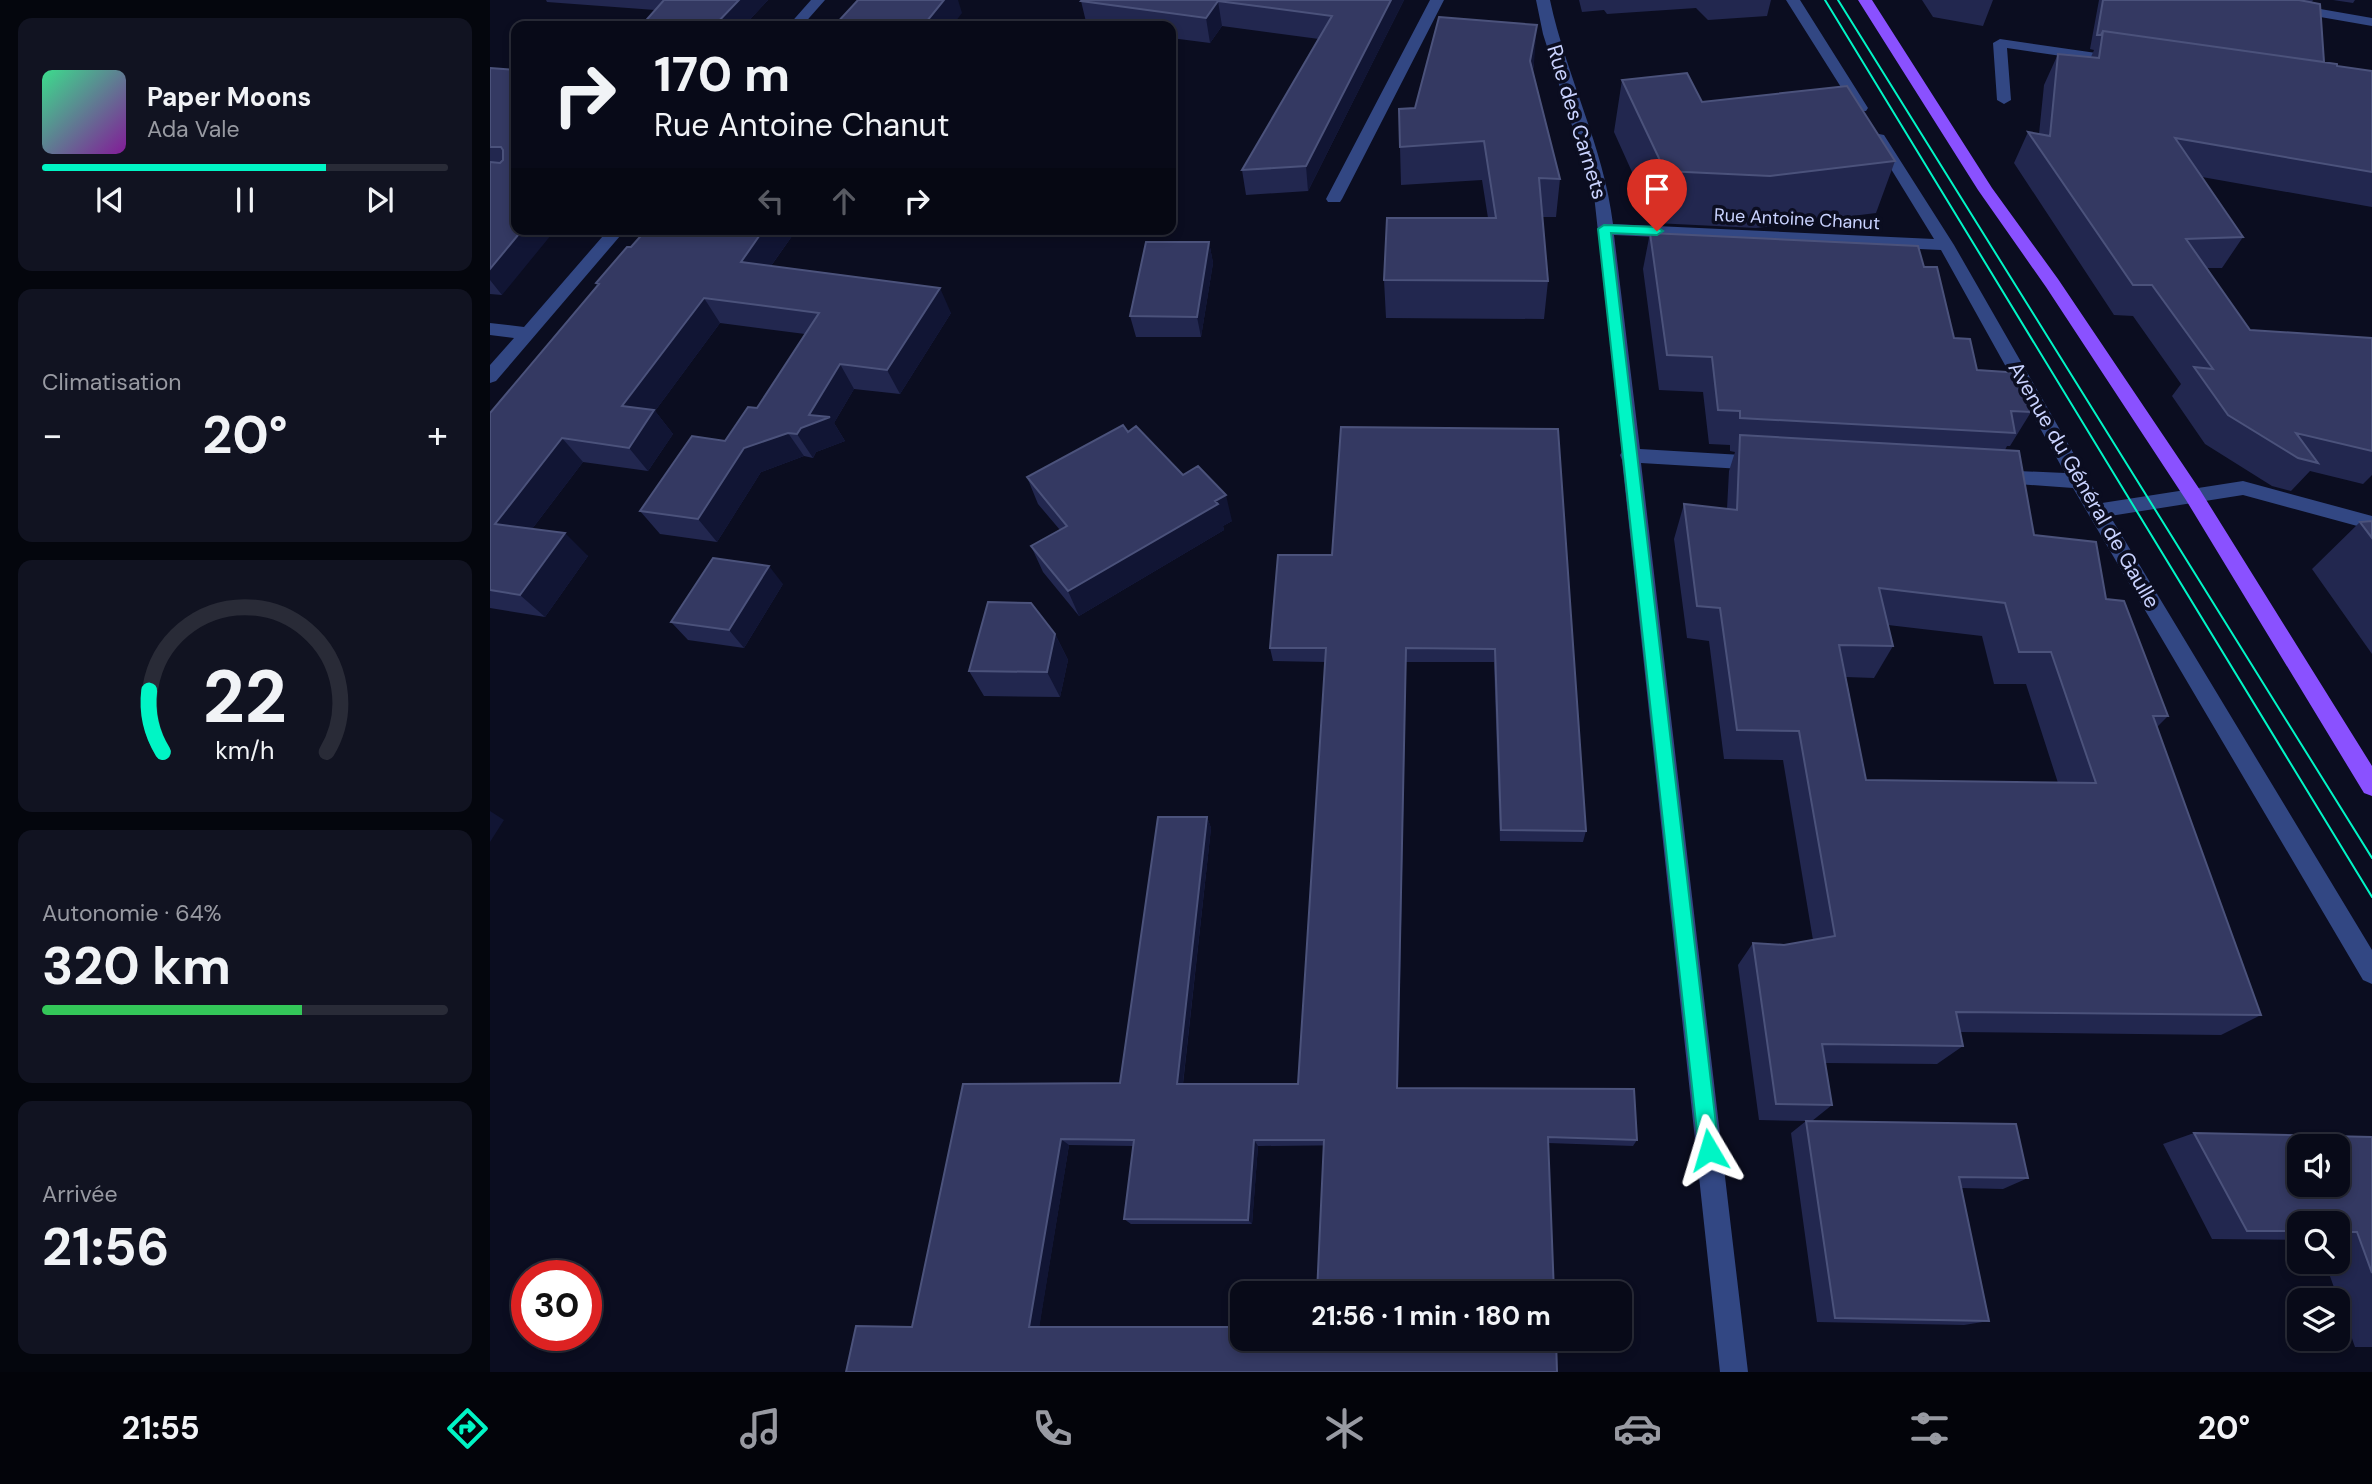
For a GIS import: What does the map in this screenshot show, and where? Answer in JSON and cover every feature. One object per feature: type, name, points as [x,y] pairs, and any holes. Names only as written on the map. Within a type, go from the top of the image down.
[{"type":"main road","points":[[1865,0],[1986,190],[2052,283],[2193,495],[2372,786]]},
{"type":"street","points":[[799,21],[818,0]]},
{"type":"street","points":[[1334,199],[1437,0]]},
{"type":"street","name":"Rue des Carnets","points":[[1543,0],[1550,34],[1602,195],[1629,455],[1734,1372]]},
{"type":"street","name":"Avenue du Général de Gaulle","points":[[1793,0],[1946,245],[2079,481],[2372,972]]},
{"type":"street","points":[[2245,0],[2372,22]]},
{"type":"street","points":[[2004,100],[2000,43],[2138,63]]},
{"type":"street","name":"Rue Antoine Chanut","points":[[1604,229],[1946,245]]},
{"type":"street","points":[[490,377],[613,235]]},
{"type":"street","points":[[490,329],[526,333]]},
{"type":"street","points":[[1629,455],[1773,464]]},
{"type":"street","points":[[1982,476],[2079,481]]},
{"type":"street","points":[[2097,511],[2243,488],[2372,523]]},
{"type":"building","points":[[664,0],[739,0],[719,21],[645,21]]},
{"type":"building","points":[[858,0],[944,0],[927,21],[839,21]]},
{"type":"building","points":[[1082,0],[1391,0],[1306,166],[1242,170],[1332,16],[1218,1],[1206,18]]},
{"type":"building","points":[[2103,0],[2299,0],[2320,4],[2324,62],[2103,31],[2101,35],[2097,35]]},
{"type":"building","points":[[1439,17],[1537,25],[1530,61],[1560,179],[1539,178],[1548,281],[1384,280],[1387,218],[1496,218],[1484,141],[1400,147],[1399,109],[1415,108]]},
{"type":"building","points":[[2103,31],[2372,71],[2372,172],[2175,138],[2243,237],[2186,239],[2250,330],[2372,338],[2372,451],[2296,433],[2318,463],[2298,458],[2228,415],[2194,367],[2213,369],[2152,285],[2133,285],[2028,132],[2050,136],[2058,54],[2099,58]]},
{"type":"building","points":[[490,68],[511,70],[511,235],[518,235],[490,269],[490,162],[500,163],[503,160],[503,150],[501,147],[490,147]]},
{"type":"building","points":[[1687,73],[1702,102],[1847,86],[1895,161],[1770,176],[1665,171],[1622,80]]},
{"type":"building","points":[[1650,233],[1918,246],[1924,267],[1937,267],[1954,338],[1970,339],[1977,370],[2021,373],[2031,412],[2011,411],[2015,433],[1740,418],[1740,411],[1718,410],[1712,357],[1667,355]]},
{"type":"building","points":[[642,235],[760,235],[741,262],[940,288],[887,370],[840,364],[809,415],[830,417],[801,428],[797,434],[788,433],[744,448],[698,519],[640,511],[692,436],[725,441],[748,407],[757,408],[819,313],[704,298],[622,406],[654,410],[629,448],[562,438],[495,524],[565,533],[520,595],[490,590],[490,413],[599,284],[596,283],[627,247],[631,247]]},
{"type":"building","points":[[1146,242],[1209,242],[1197,317],[1130,316]]},
{"type":"building","points":[[1123,425],[1128,432],[1136,426],[1183,475],[1198,466],[1226,495],[1215,501],[1218,504],[1068,591],[1031,546],[1067,526],[1027,477]]},
{"type":"building","points":[[1341,427],[1558,429],[1586,831],[1501,830],[1495,649],[1406,648],[1397,1088],[1634,1089],[1637,1140],[1548,1137],[1554,1281],[1318,1281],[1324,1140],[1254,1140],[1248,1220],[1124,1219],[1134,1140],[1061,1139],[1029,1327],[1230,1327],[1230,1351],[1556,1351],[1557,1372],[846,1372],[856,1326],[912,1327],[963,1084],[1120,1083],[1158,817],[1207,817],[1177,1084],[1298,1084],[1326,648],[1270,648],[1278,555],[1332,555]]},
{"type":"building","points":[[1740,435],[2019,451],[2034,535],[2096,542],[2106,599],[2124,601],[2168,716],[2153,716],[2261,1015],[1956,1012],[1963,1046],[1822,1044],[1832,1105],[1776,1104],[1753,943],[1784,945],[1835,936],[1799,731],[1737,730],[1720,608],[1697,606],[1684,504],[1737,510]],"holes":[[[1879,588],[2005,603],[2019,652],[2051,652],[2096,783],[1866,780],[1839,645],[1893,646]]]},
{"type":"building","points":[[2372,521],[2372,538],[2360,522]]},
{"type":"building","points":[[713,558],[769,566],[729,630],[671,622]]},
{"type":"building","points":[[988,602],[1031,603],[1055,634],[1047,672],[969,671]]},
{"type":"building","points":[[1806,1121],[2016,1124],[2028,1178],[1959,1177],[1989,1321],[1835,1318]]},
{"type":"building","points":[[2194,1133],[2287,1135],[2287,1197],[2350,1197],[2350,1137],[2372,1137],[2372,1273],[2357,1232],[2350,1232],[2350,1211],[2287,1211],[2287,1231],[2247,1231]]},
{"type":"tram line","points":[[1825,0],[2372,897]]},
{"type":"tram line","points":[[1838,0],[2372,858]]},
{"type":"route","points":[[1657,231],[1604,229],[1709,1150]]}]
